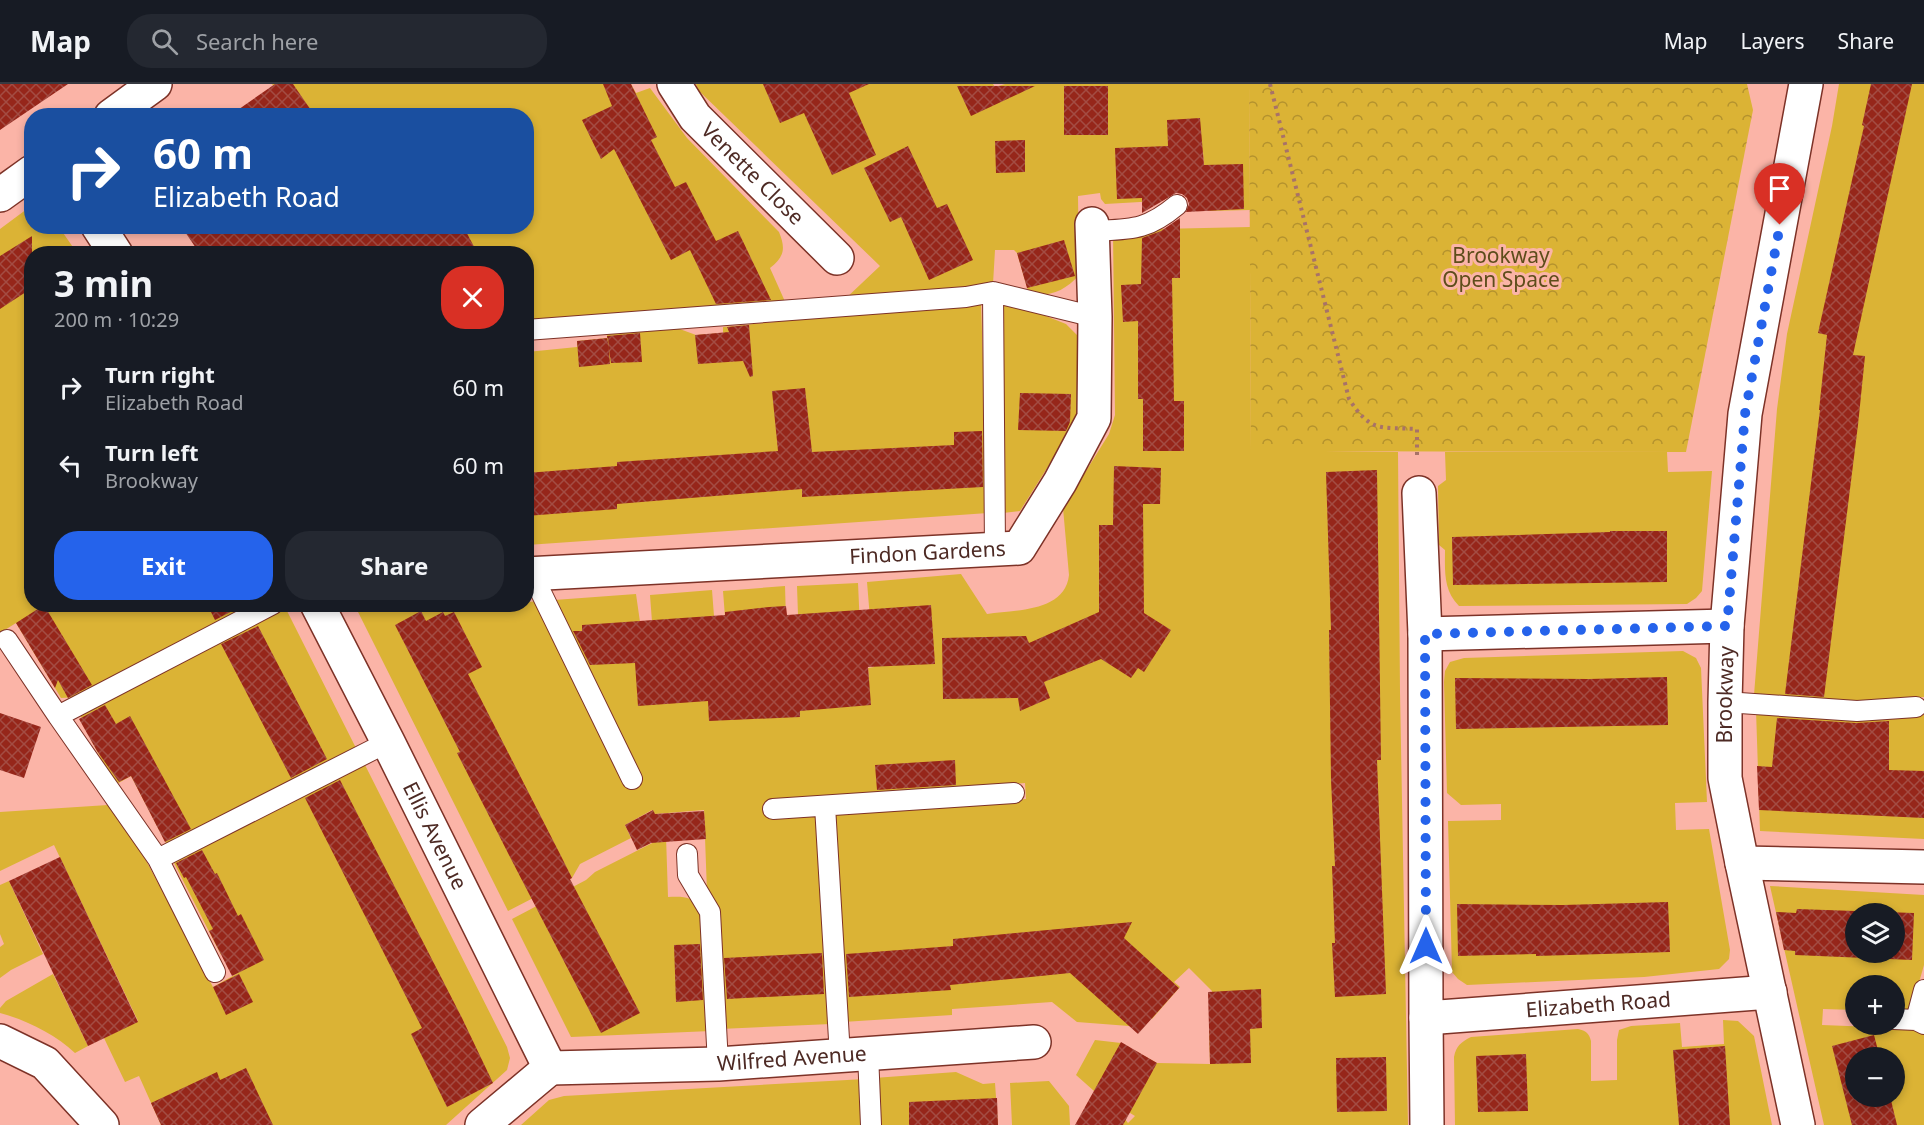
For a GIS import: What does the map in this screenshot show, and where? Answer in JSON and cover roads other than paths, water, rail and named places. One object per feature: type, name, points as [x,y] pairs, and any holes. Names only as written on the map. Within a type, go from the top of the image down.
[{"type":"street","points":[[122,108],[155,84]]},
{"type":"street","name":"Venette Close","points":[[674,84],[695,117],[837,258]]},
{"type":"street","name":"Brookway","points":[[1798,1125],[1725,778],[1725,702],[1727,626],[1745,414],[1806,84]]},
{"type":"street","points":[[0,195],[24,178]]},
{"type":"street","name":"Findon Gardens","points":[[534,574],[1019,548],[1060,482],[1094,418],[1093,227]]},
{"type":"street","points":[[1419,493],[1425,634],[1427,1125]]},
{"type":"street","name":"Ellis Avenue","points":[[321,612],[550,1068]]},
{"type":"street","points":[[1425,634],[1727,626]]},
{"type":"street","points":[[1742,863],[1924,867]]},
{"type":"street","name":"Elizabeth Road","points":[[1426,1018],[1770,992]]},
{"type":"street","points":[[0,1041],[45,1063],[102,1125]]},
{"type":"street","name":"Wilfred Avenue","points":[[550,1068],[718,1064],[1034,1042]]},
{"type":"street","points":[[482,1125],[550,1068]]},
{"type":"lane","points":[[1093,227],[1141,227],[1162,218],[1177,205]]},
{"type":"lane","points":[[993,292],[995,549]]},
{"type":"lane","points":[[534,329],[966,297],[993,292],[1095,317]]},
{"type":"lane","points":[[534,584],[632,779]]},
{"type":"lane","points":[[58,716],[258,612]]},
{"type":"lane","points":[[7,640],[158,859],[215,972]]},
{"type":"lane","points":[[1725,702],[1857,711],[1916,707]]},
{"type":"lane","points":[[158,859],[388,742]]},
{"type":"lane","points":[[773,809],[1014,793]]},
{"type":"lane","points":[[825,806],[854,1055],[871,1125]]},
{"type":"lane","points":[[687,854],[688,875],[710,912],[718,1064]]},
{"type":"lane","points":[[1905,1020],[1920,1022],[1924,990]]},
{"type":"park label","name":"Brookway Open Space","points":[[1501,268]]}]
